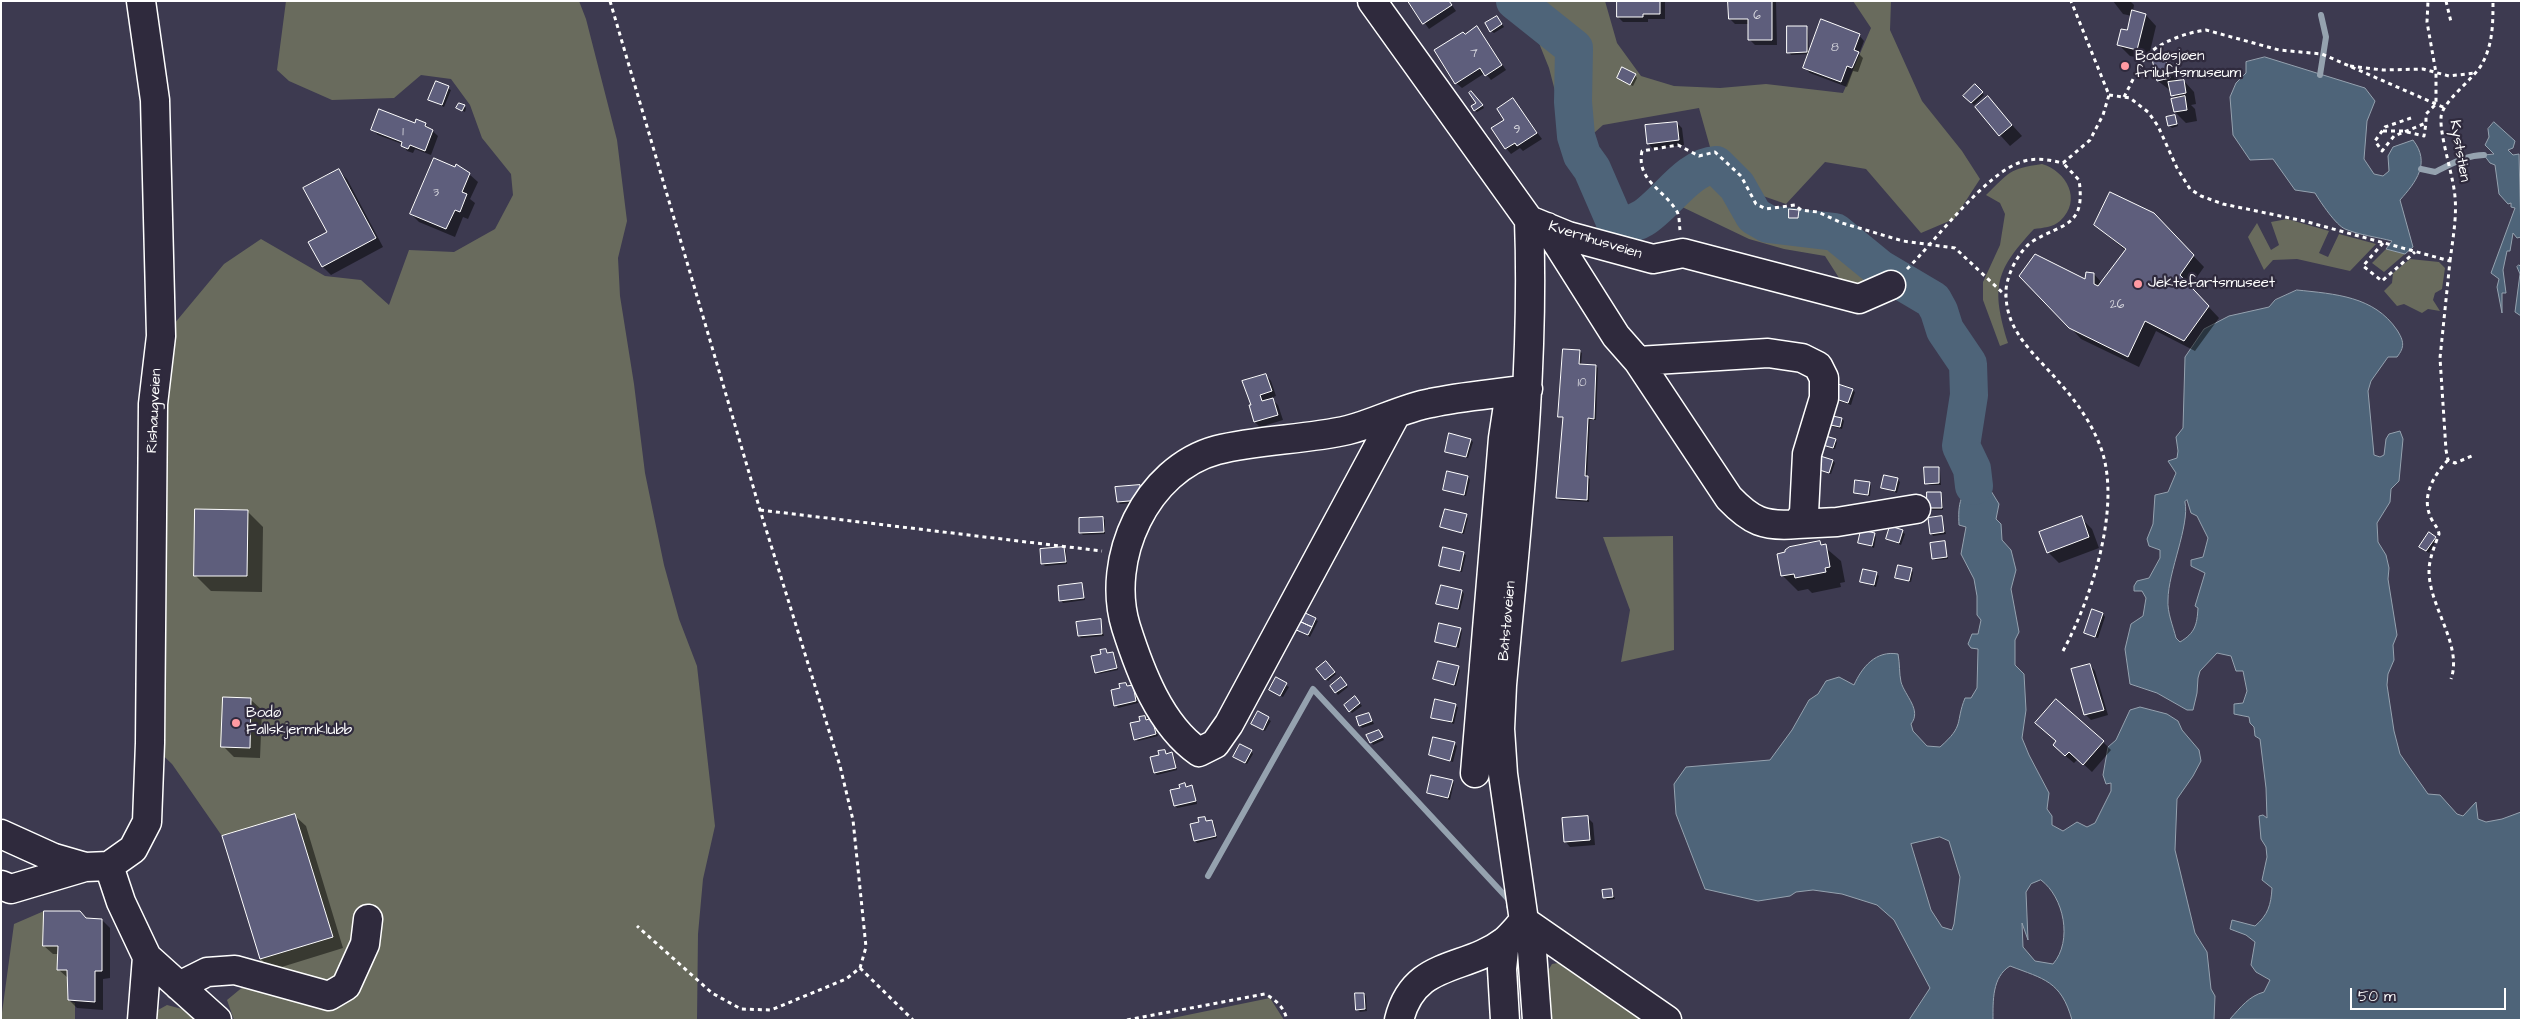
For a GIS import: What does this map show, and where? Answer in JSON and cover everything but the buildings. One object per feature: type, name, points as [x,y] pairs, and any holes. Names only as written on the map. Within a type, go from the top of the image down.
[{"type":"street","name":"Rishaugveien","points":[[97,866],[132,849],[147,822],[150,743],[152,404],[161,336],[155,100],[140,1]]},
{"type":"street","name":"Kvernhusveien","points":[[1372,1],[1538,223],[1568,236],[1653,259],[1683,253],[1860,299],[1897,279]]},
{"type":"street","points":[[1538,223],[1616,336],[1638,362],[1729,498],[1744,514],[1761,523],[1778,526],[1837,522],[1916,509]]},
{"type":"street","name":"Båtstøveien","points":[[1537,1020],[1531,938],[1524,921],[1503,774],[1500,729],[1519,390],[1531,322],[1538,223]]},
{"type":"street","points":[[1638,362],[1768,353],[1802,358],[1818,366],[1824,378],[1824,398],[1807,454],[1804,513],[1797,524]]},
{"type":"street","points":[[1396,414],[1229,724],[1215,744],[1199,752],[1183,741],[1160,706],[1136,659],[1124,619],[1119,588],[1123,553],[1135,524],[1150,500],[1181,466],[1216,450],[1347,430],[1396,414],[1430,403],[1519,390],[1503,438],[1476,773]]},
{"type":"street","points":[[1,834],[54,858],[97,866],[121,902],[147,957],[217,1020]]},
{"type":"street","points":[[1,885],[11,889],[97,866]]},
{"type":"street","points":[[179,986],[207,972],[235,970],[329,996],[346,986],[365,944],[368,919]]},
{"type":"street","points":[[1400,1020],[1408,996],[1426,977],[1505,941],[1524,921],[1667,1020]]},
{"type":"street","points":[[1505,941],[1502,969],[1506,1020]]},
{"type":"street","points":[[142,1020],[147,957]]},
{"type":"path","points":[[610,1],[760,510],[840,766],[853,820],[866,947],[860,968],[846,979],[771,1010],[741,1009],[712,993],[637,926]]},
{"type":"path","points":[[2063,163],[2090,140],[2103,115],[2109,95],[2071,1]]},
{"type":"path","points":[[2383,131],[2403,131],[2424,136],[2426,114],[2436,104],[2436,73],[2427,22],[2428,1]]},
{"type":"path","points":[[2446,1],[2451,22]]},
{"type":"path","name":"Kyststien","points":[[2448,460],[2440,358],[2455,224],[2455,192],[2441,116],[2445,108],[2482,64],[2492,35],[2493,1]]},
{"type":"path","points":[[2124,97],[2146,57],[2160,47],[2194,32],[2206,30],[2278,50],[2322,54],[2445,108]]},
{"type":"path","points":[[2349,66],[2383,70],[2423,69],[2449,76],[2475,73]]},
{"type":"path","points":[[2109,95],[2130,98],[2153,119],[2190,189],[2223,204],[2270,212],[2450,261]]},
{"type":"path","points":[[2411,118],[2385,127],[2375,141],[2382,151],[2394,136],[2426,123]]},
{"type":"path","points":[[1683,253],[1678,212],[1642,171],[1640,160],[1642,151],[1678,145],[1699,156],[1715,152],[1741,176],[1756,204],[1766,209],[1795,204],[1801,210],[1813,211],[1842,223],[1902,242],[1955,248],[2006,296]]},
{"type":"path","points":[[1897,279],[1931,245],[1986,184],[2010,167],[2023,161],[2045,159],[2063,163],[2079,180],[2080,200],[2076,214],[2065,226],[2032,242],[2027,247],[2009,276],[2006,296],[2009,316],[2017,336],[2090,422],[2105,465],[2106,508],[2096,572],[2084,606],[2063,651]]},
{"type":"path","points":[[2382,242],[2362,266],[2382,281],[2413,251]]},
{"type":"path","points":[[2451,679],[2454,670],[2450,635],[2444,629],[2439,614],[2429,571],[2439,534],[2438,528],[2432,521],[2426,502],[2436,473],[2448,460],[2455,463],[2472,456]]},
{"type":"path","points":[[760,510],[1123,553]]},
{"type":"path","points":[[860,968],[913,1020]]},
{"type":"path","points":[[1127,1020],[1265,994],[1276,1000],[1285,1012],[1287,1020]]},
{"type":"green space","points":[[286,1],[579,1],[586,19],[617,140],[627,221],[618,258],[620,296],[634,384],[645,473],[664,565],[679,619],[697,666],[715,826],[703,879],[698,934],[697,1020],[234,1020],[227,1000],[244,986],[261,966],[260,959],[333,937],[295,814],[222,836],[172,764],[150,743],[169,330],[224,264],[261,239],[325,276],[361,280],[389,305],[409,250],[454,252],[495,229],[513,195],[511,174],[482,138],[470,105],[451,79],[421,75],[394,98],[332,100],[289,81],[277,70]]},
{"type":"green space","points":[[1522,1],[1605,1],[1617,43],[1641,76],[1674,86],[1720,88],[1766,84],[1843,93],[1871,28],[1853,1],[1891,1],[1890,30],[1922,101],[1962,151],[1980,179],[1954,219],[1921,233],[1866,169],[1825,162],[1786,204],[1763,196],[1738,164],[1712,154],[1699,108],[1603,125],[1567,157],[1561,114],[1549,68]]},
{"type":"green space","points":[[2042,164],[2058,173],[2069,187],[2070,204],[2067,213],[2060,221],[2048,227],[2034,229],[2011,257],[2004,269],[1998,293],[1999,307],[2008,343],[2000,346],[1983,300],[1983,282],[2000,245],[2005,214],[2000,203],[1986,195],[2010,173],[2022,168]]},
{"type":"green space","points":[[1714,168],[1728,183],[1747,216],[1773,229],[1796,233],[1810,238],[1835,235],[1888,278],[1873,288],[1841,281],[1825,256],[1784,249],[1749,239],[1678,205],[1669,196],[1707,169]]},
{"type":"green space","points":[[2287,219],[2329,231],[2319,253],[2328,257],[2339,234],[2376,244],[2350,271],[2297,259],[2273,260],[2264,270],[2248,237],[2257,223],[2271,250],[2279,245],[2271,222]]},
{"type":"green space","points":[[2386,249],[2405,254],[2384,272],[2372,263]]},
{"type":"green space","points":[[2410,259],[2439,262],[2445,268],[2442,289],[2435,293],[2433,300],[2440,311],[2428,309],[2422,313],[2404,304],[2397,306],[2384,291],[2392,283],[2393,273]]},
{"type":"green space","points":[[1673,536],[1674,650],[1621,662],[1630,610],[1603,537]]},
{"type":"green space","points":[[44,911],[43,946],[58,946],[57,970],[67,970],[68,1000],[75,1003],[75,1020],[1,1020],[14,924]]},
{"type":"green space","points":[[1564,962],[1650,1020],[1545,1020],[1543,979],[1552,964]]},
{"type":"green space","points":[[1270,998],[1284,1020],[1163,1020]]},
{"type":"green space","points":[[167,1005],[182,1009],[195,1020],[155,1020],[158,1010]]},
{"type":"water","points":[[2265,57],[2365,88],[2375,101],[2367,121],[2364,159],[2374,174],[2383,176],[2389,171],[2388,156],[2393,147],[2413,140],[2421,157],[2421,164],[2416,179],[2400,200],[2413,247],[2405,254],[2386,249],[2392,241],[2356,233],[2341,227],[2315,193],[2295,190],[2273,159],[2250,160],[2233,135],[2230,97],[2236,83],[2246,73],[2246,62]]},
{"type":"water","points":[[2494,122],[2515,141],[2513,148],[2508,150],[2513,155],[2519,154],[2521,237],[2517,238],[2513,233],[2510,251],[2507,251],[2503,270],[2506,293],[2502,293],[2502,313],[2497,287],[2499,279],[2491,273],[2515,208],[2511,207],[2511,203],[2508,204],[2499,194],[2495,165],[2490,163],[2484,155],[2494,154],[2485,145],[2489,137],[2488,129]]},
{"type":"water","points":[[2519,265],[2521,267],[2521,316],[2515,312],[2520,274],[2517,267]]},
{"type":"water","points":[[2297,290],[2339,295],[2353,299],[2377,310],[2388,319],[2401,337],[2403,344],[2400,353],[2397,357],[2388,357],[2371,381],[2368,391],[2374,455],[2380,457],[2384,455],[2386,439],[2389,434],[2400,431],[2403,439],[2399,481],[2391,489],[2390,502],[2377,523],[2378,542],[2386,555],[2389,568],[2388,579],[2397,635],[2393,645],[2394,660],[2388,674],[2387,685],[2394,731],[2400,754],[2428,794],[2440,795],[2457,814],[2463,816],[2476,802],[2478,819],[2486,822],[2502,819],[2521,812],[2521,1020],[2230,1019],[2250,999],[2264,992],[2270,980],[2256,972],[2251,965],[2255,942],[2246,935],[2230,929],[2232,920],[2255,926],[2268,909],[2272,888],[2262,880],[2267,857],[2266,847],[2261,839],[2259,816],[2263,815],[2267,818],[2266,788],[2260,739],[2255,736],[2254,727],[2250,723],[2249,717],[2234,714],[2234,704],[2243,703],[2247,691],[2243,671],[2236,671],[2231,656],[2217,653],[2200,671],[2193,710],[2187,710],[2157,693],[2130,684],[2125,649],[2131,624],[2143,616],[2146,598],[2142,591],[2134,591],[2134,586],[2137,581],[2149,578],[2160,558],[2160,550],[2149,546],[2147,539],[2153,524],[2155,495],[2168,492],[2176,473],[2168,461],[2177,458],[2176,437],[2183,428],[2185,357],[2204,329],[2229,316],[2269,307],[2275,300]],"holes":[[[2187,500],[2191,513],[2197,516],[2208,538],[2203,557],[2191,560],[2191,566],[2205,573],[2195,606],[2198,608],[2196,624],[2192,632],[2180,642],[2176,638],[2169,614],[2169,589],[2182,536],[2186,512],[2185,502]]]},
{"type":"water","points":[[1980,484],[1988,486],[1999,504],[1996,519],[2001,524],[2002,540],[2011,550],[2016,570],[2011,589],[2019,632],[2015,640],[2015,665],[2024,674],[2026,710],[2022,738],[2049,793],[2047,809],[2052,816],[2052,825],[2063,831],[2077,822],[2087,827],[2095,823],[2111,791],[2111,783],[2106,784],[2103,775],[2108,747],[2116,740],[2130,710],[2140,707],[2167,714],[2178,721],[2182,730],[2199,750],[2201,761],[2177,799],[2175,850],[2195,933],[2207,952],[2211,989],[2215,996],[2214,1020],[2072,1020],[2068,1007],[2057,989],[2050,983],[2032,974],[2010,966],[2000,976],[1997,983],[1993,1020],[1909,1020],[1930,988],[1894,920],[1877,905],[1842,894],[1813,890],[1758,901],[1705,889],[1676,814],[1674,784],[1686,767],[1770,760],[1792,730],[1809,700],[1818,694],[1826,681],[1839,677],[1854,685],[1861,672],[1871,661],[1890,653],[1898,654],[1901,682],[1914,708],[1915,714],[1911,724],[1913,731],[1927,746],[1940,747],[1953,734],[1958,724],[1965,698],[1971,698],[1977,688],[1978,649],[1971,648],[1968,644],[1972,634],[1978,634],[1981,620],[1977,615],[1977,596],[1974,579],[1961,554],[1966,527],[1959,525],[1961,499],[1973,486]],"holes":[[[1940,837],[1949,841],[1960,877],[1952,930],[1942,927],[1931,910],[1911,844]],[[2041,880],[2055,897],[2063,920],[2063,944],[2053,964],[2035,961],[2023,947],[2022,923],[2028,940],[2026,892],[2031,884]]]},
{"type":"waterway","points":[[1515,1],[1574,48],[1573,102],[1576,136],[1582,155],[1592,169],[1615,222],[1628,224],[1640,220],[1689,177],[1702,169],[1716,165],[1737,186],[1754,216],[1768,224],[1835,232],[1879,268],[1933,300],[1945,330],[1968,364],[1969,395],[1961,446],[1972,469],[1974,486]]},
{"type":"waterway","points":[[2320,75],[2326,37],[2321,15]]},
{"type":"waterway","points":[[2421,169],[2435,172],[2465,158],[2484,155]]},
{"type":"waterway","points":[[1208,876],[1313,689],[1509,900],[1509,906]]},
{"type":"place","name":"Bodøsjøen friluftsmuseum","points":[[2125,66]]},
{"type":"place","name":"Jektefartsmuseet","points":[[2138,284]]},
{"type":"place","name":"Bodø Fallskjermklubb","points":[[236,723]]}]
